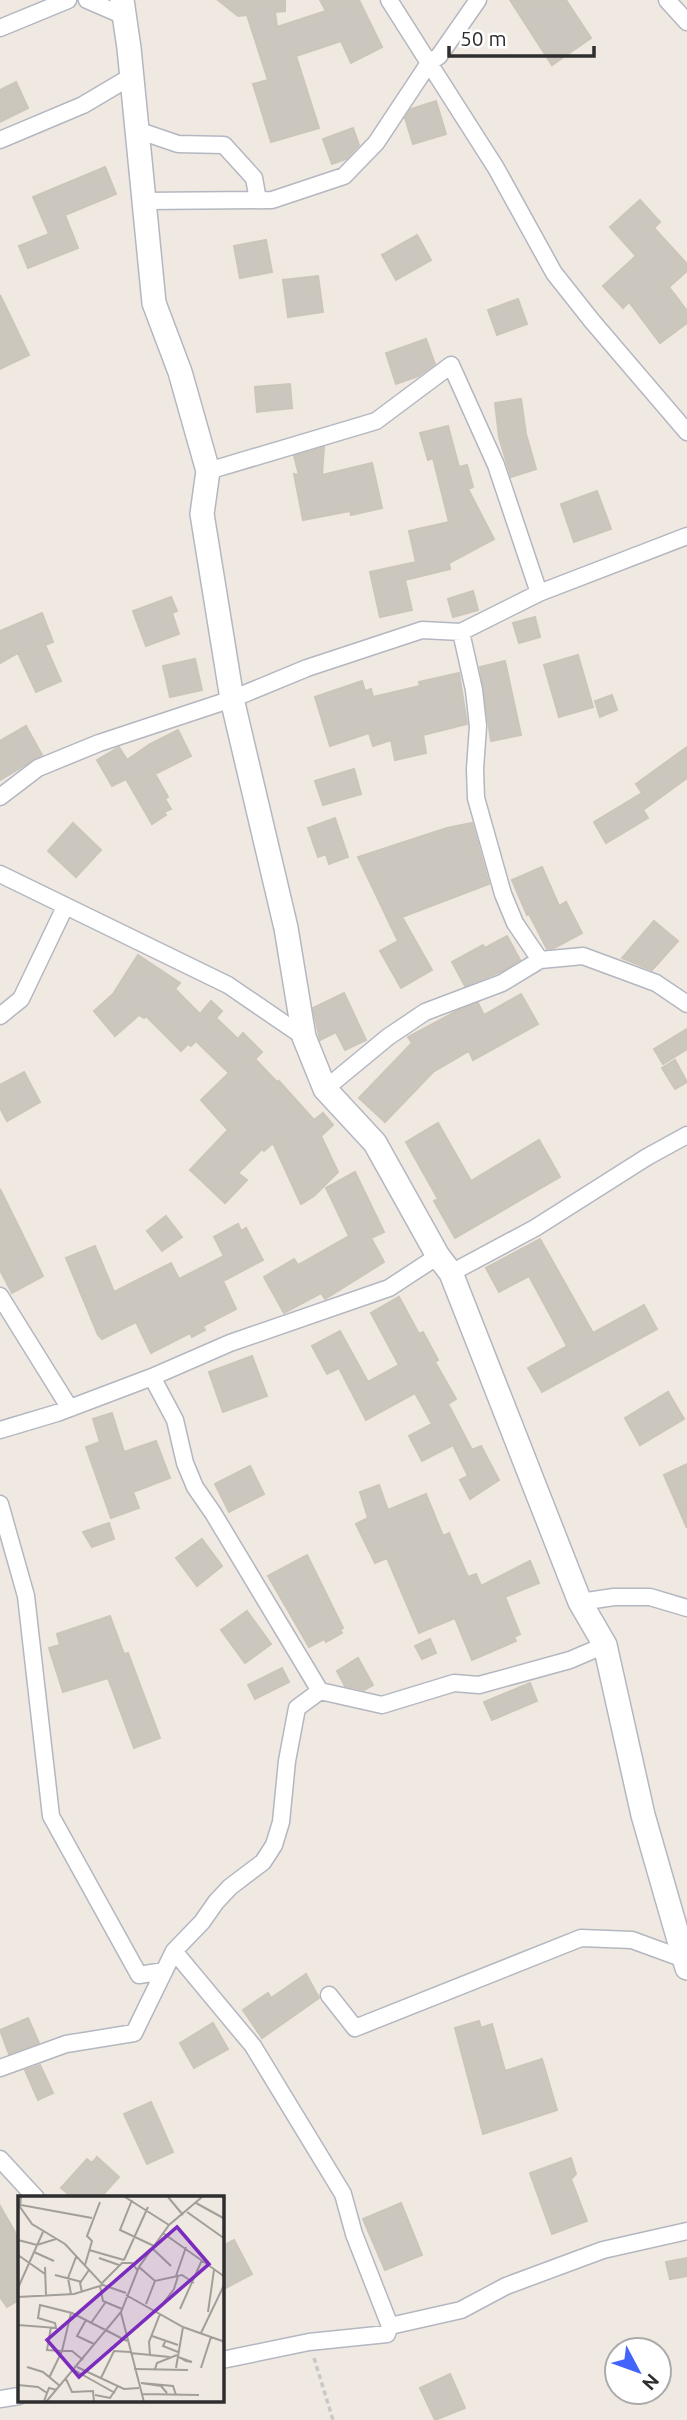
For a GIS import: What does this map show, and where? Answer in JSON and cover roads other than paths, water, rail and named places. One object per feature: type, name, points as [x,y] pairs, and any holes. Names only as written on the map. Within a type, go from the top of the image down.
[{"type":"street","points":[[0,28],[68,0]]},
{"type":"street","points":[[87,0],[123,8],[154,303],[180,372],[208,471],[202,514],[232,699],[286,928],[304,1037],[325,1089],[375,1143],[444,1264],[580,1602],[605,1645],[643,1815],[686,1963]]},
{"type":"street","points":[[389,0],[496,168],[554,273],[687,432]]},
{"type":"street","points":[[143,201],[272,200],[344,176],[376,143],[429,63],[439,56],[478,0]]},
{"type":"street","points":[[667,0],[687,22]]},
{"type":"street","points":[[0,140],[83,105],[132,76]]},
{"type":"street","points":[[137,130],[178,144],[224,145],[254,178],[258,200]]},
{"type":"street","points":[[208,471],[376,421],[452,365],[496,465],[539,593]]},
{"type":"street","points":[[0,797],[38,768],[99,743],[232,699],[307,668],[422,630],[461,632],[539,593],[687,536]]},
{"type":"street","points":[[461,632],[474,690],[478,726],[476,798],[503,894],[515,923],[540,960]]},
{"type":"street","points":[[0,874],[228,985],[304,1037]]},
{"type":"street","points":[[0,1016],[21,999],[65,907]]},
{"type":"street","points":[[325,1089],[388,1037],[425,1012],[502,983],[540,960],[583,956],[656,983],[687,1004]]},
{"type":"street","points":[[0,1430],[57,1413],[152,1377],[230,1343],[389,1288],[535,1228],[647,1157],[687,1136]]},
{"type":"street","points":[[0,1296],[69,1407]]},
{"type":"street","points":[[152,1377],[175,1420],[185,1463],[195,1487],[320,1691],[382,1705],[454,1683],[479,1685],[491,1682],[570,1660],[605,1645]]},
{"type":"street","points":[[0,1504],[26,1596],[51,1816],[139,1975],[164,1971]]},
{"type":"street","points":[[580,1602],[614,1597],[650,1597],[687,1608]]},
{"type":"street","points":[[0,2068],[66,2044],[134,2033],[174,1951],[230,1887],[264,1862],[274,1845],[281,1822],[287,1761],[297,1708],[320,1691]]},
{"type":"street","points":[[329,1995],[355,2028],[581,1938],[632,1940],[686,1963]]},
{"type":"street","points":[[174,1951],[253,2046],[342,2194],[354,2234],[390,2326],[387,2334],[309,2342],[224,2360]]},
{"type":"street","points":[[0,2159],[34,2196]]},
{"type":"street","points":[[390,2326],[461,2310],[506,2286],[603,2250],[687,2231]]},
{"type":"street","points":[[0,2399],[18,2396]]}]
